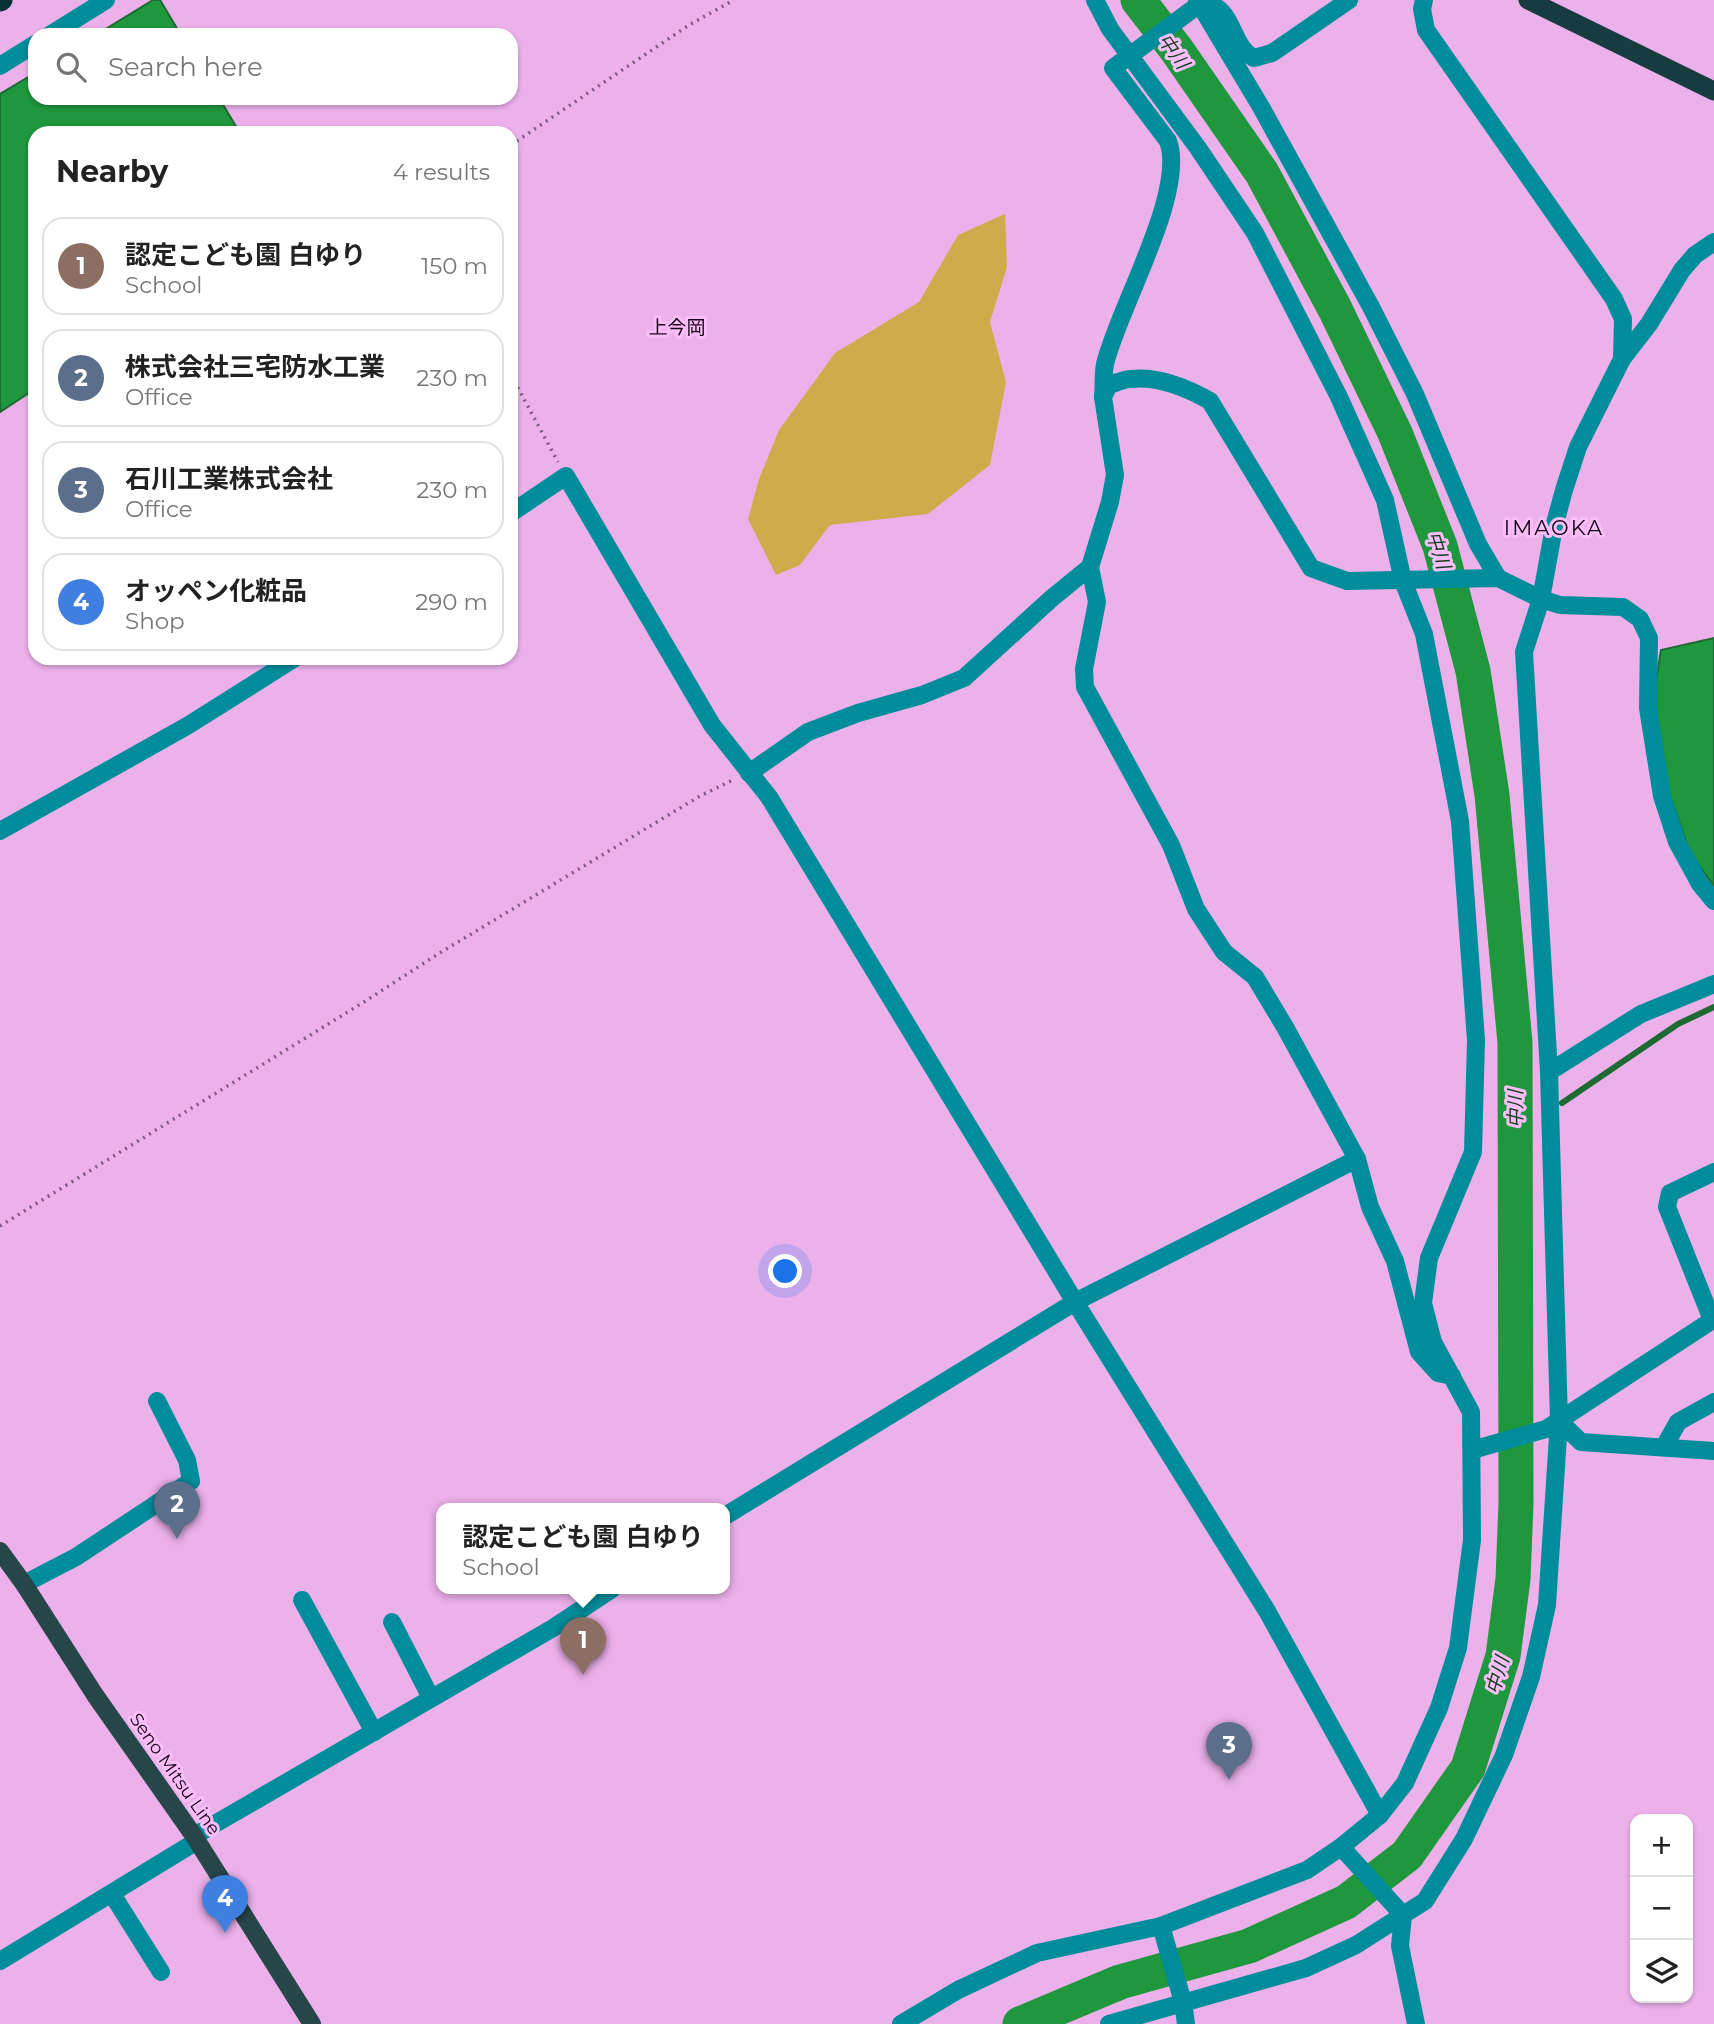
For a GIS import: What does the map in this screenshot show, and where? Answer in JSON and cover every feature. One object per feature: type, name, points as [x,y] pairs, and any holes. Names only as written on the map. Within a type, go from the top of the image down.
[{"type":"highway","points":[[1528,0],[1714,91]]},
{"type":"main road","name":"Seno Mitsu Line","points":[[2,1556],[24,1584],[94,1695],[195,1839],[312,2024]]},
{"type":"street","points":[[61,28],[106,0]]},
{"type":"street","points":[[901,2024],[958,1990],[1037,1953],[1161,1926],[1307,1870],[1380,1815],[1405,1783],[1439,1707],[1458,1648],[1472,1540],[1479,1448],[1471,1412],[1433,1342],[1423,1303],[1429,1258],[1473,1152],[1476,1040],[1460,821],[1424,634],[1403,580],[1385,500],[1339,397],[1261,245],[1133,53],[1110,29],[1095,0]]},
{"type":"street","points":[[1349,0],[1272,53],[1254,58],[1245,53],[1222,11],[1214,4],[1197,4],[1113,68],[1168,141],[1172,152],[1172,175],[1163,211],[1105,365],[1103,397],[1115,475],[1110,502],[1090,567],[1097,602],[1084,669],[1085,687],[1171,845],[1196,909],[1224,952],[1255,977],[1357,1159],[1370,1207],[1395,1261],[1419,1352],[1438,1373],[1452,1376]]},
{"type":"street","points":[[1424,0],[1422,9],[1426,30],[1614,299],[1623,319],[1622,359]]},
{"type":"street","points":[[1197,4],[1261,107],[1370,305],[1415,394],[1493,579]]},
{"type":"street","points":[[0,66],[28,48]]},
{"type":"street","points":[[1109,2024],[1306,1968],[1356,1945],[1425,1901],[1464,1839],[1504,1755],[1531,1677],[1547,1605],[1553,1425],[1549,1072],[1524,652],[1541,600],[1554,527],[1578,447],[1622,359],[1650,324],[1682,270],[1695,256],[1714,243]]},
{"type":"street","points":[[1103,397],[1109,385],[1130,379],[1161,382],[1190,389],[1210,401],[1311,568],[1347,580],[1493,579],[1541,600],[1560,605],[1623,607],[1640,619],[1649,638],[1648,708],[1662,796],[1677,842],[1700,884],[1714,901]]},
{"type":"street","points":[[518,508],[566,476],[712,724],[769,797],[1267,1611],[1380,1815]]},
{"type":"street","points":[[749,773],[808,732],[858,713],[922,695],[964,678],[1052,597],[1090,567]]},
{"type":"street","points":[[0,831],[187,726],[284,665]]},
{"type":"street","points":[[1549,1072],[1641,1014],[1714,984]]},
{"type":"street","points":[[730,1513],[1076,1302],[1357,1159]]},
{"type":"street","points":[[1479,1448],[1553,1425],[1713,1320],[1667,1207],[1670,1193],[1714,1172]]},
{"type":"street","points":[[24,1584],[76,1557],[191,1481],[187,1460],[157,1401]]},
{"type":"street","points":[[1664,1447],[1678,1422],[1714,1402]]},
{"type":"street","points":[[1553,1425],[1581,1442],[1714,1451]]},
{"type":"street","points":[[0,1961],[195,1839],[553,1628],[604,1594]]},
{"type":"street","points":[[302,1600],[374,1732]]},
{"type":"street","points":[[392,1622],[431,1698]]},
{"type":"street","points":[[1341,1847],[1403,1915],[1400,1946],[1416,2024]]},
{"type":"street","points":[[111,1894],[161,1972]]},
{"type":"street","points":[[1161,1926],[1183,2003],[1186,2024]]},
{"type":"path","points":[[518,140],[689,25],[734,0]]},
{"type":"path","points":[[518,388],[566,476]]},
{"type":"path","points":[[0,1226],[438,954],[700,796],[749,773]]},
{"type":"shaded area","points":[[153,0],[160,0],[177,28],[107,28]]},
{"type":"shaded area","points":[[28,77],[28,105],[223,105],[236,126],[28,126],[28,394],[0,412],[0,94]]},
{"type":"shaded area","points":[[1005,214],[1007,267],[990,322],[1006,382],[990,465],[928,514],[830,525],[800,565],[776,575],[748,519],[759,479],[779,430],[835,353],[919,302],[958,235]]},
{"type":"shaded area","points":[[1714,638],[1714,886],[1690,853],[1669,792],[1655,726],[1655,687],[1661,650]]},
{"type":"waterway","name":"中川","points":[[1020,2024],[1120,1982],[1249,1946],[1346,1902],[1407,1855],[1468,1768],[1503,1656],[1513,1579],[1516,1503],[1515,1043],[1492,795],[1473,671],[1440,546],[1395,433],[1335,309],[1262,173],[1176,49],[1138,0]]},
{"type":"waterway","points":[[1562,1103],[1678,1024],[1714,1007]]},
{"type":"waterway","points":[[1515,1137],[1529,1127]]},
{"type":"place","name":"株式会社三宅防水工業","points":[[177,1539]]},
{"type":"place","name":"認定こども園 白ゆり","points":[[583,1675]]},
{"type":"place","name":"石川工業株式会社","points":[[1229,1780]]},
{"type":"place","name":"オッペン化粧品","points":[[225,1933]]},
{"type":"district","name":"上今岡","points":[[677,327]]},
{"type":"district","name":"IMAOKA","points":[[1554,528]]}]
